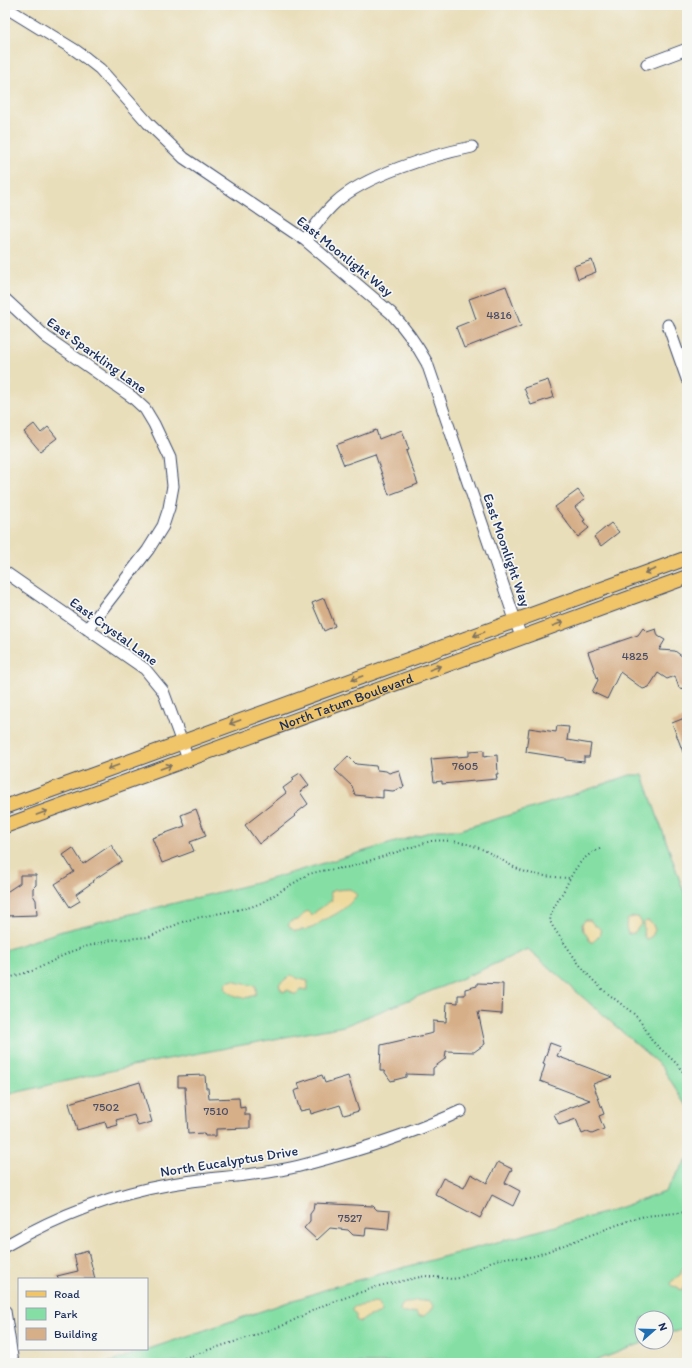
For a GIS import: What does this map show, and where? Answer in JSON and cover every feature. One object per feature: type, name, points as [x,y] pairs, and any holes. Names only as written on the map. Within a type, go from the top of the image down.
[{"type":"main road","name":"North Tatum Boulevard","points":[[5,807],[687,558]]},
{"type":"main road","name":"North Tatum Boulevard","points":[[5,826],[687,577]]},
{"type":"street","name":"East Moonlight Way","points":[[5,7],[75,50],[100,69],[148,124],[184,158],[305,240],[391,313],[401,324],[419,348],[427,363],[521,637]]},
{"type":"street","points":[[647,64],[687,49]]},
{"type":"street","points":[[305,240],[316,224],[335,203],[349,192],[374,179],[444,152],[472,146]]},
{"type":"street","name":"East Sparkling Lane","points":[[5,299],[46,337],[132,397],[145,409],[170,458],[173,486],[169,508],[163,526],[148,550],[87,629]]},
{"type":"street","points":[[668,325],[687,379]]},
{"type":"street","name":"East Crystal Lane","points":[[5,572],[145,670],[155,680],[163,691],[188,759]]},
{"type":"street","name":"North Eucalyptus Drive","points":[[5,1246],[48,1223],[100,1202],[130,1193],[171,1184],[275,1171],[322,1160],[402,1135],[430,1125],[461,1111]]},
{"type":"street","points":[[5,1311],[13,1363]]},
{"type":"path","points":[[5,979],[35,970],[70,952],[84,947],[112,940],[149,937],[182,922],[251,907],[261,903],[309,874],[350,867],[431,841],[440,840],[471,844],[489,852],[519,870],[570,878]]},
{"type":"path","points":[[600,849],[592,852],[578,865],[551,914],[550,921],[579,964],[590,977],[634,1014],[642,1023],[652,1041],[676,1063],[687,1077]]},
{"type":"path","points":[[178,1363],[185,1358],[284,1325],[329,1303],[379,1286],[425,1276],[452,1279],[459,1278],[472,1273],[490,1262],[511,1257],[523,1258],[535,1256],[633,1219],[645,1216],[687,1212]]},
{"type":"green space","points":[[630,775],[643,775],[687,901],[687,1106],[661,1066],[528,949],[461,979],[344,1026],[141,1064],[5,1095],[5,950],[62,931],[260,882],[436,830],[459,830],[546,804]]},
{"type":"green space","points":[[687,1159],[687,1327],[674,1331],[674,1310],[634,1310],[634,1346],[590,1363],[107,1363],[336,1286],[604,1213],[665,1192]]},
{"type":"sand","points":[[350,889],[357,895],[350,903],[312,928],[295,931],[288,926],[291,921],[298,920],[307,911],[312,916],[315,912],[332,900],[330,892],[335,890]]},
{"type":"sand","points":[[633,917],[638,917],[642,923],[634,933],[628,934],[626,927],[627,920]]},
{"type":"sand","points":[[585,920],[590,920],[600,929],[601,934],[593,942],[590,942],[586,933],[583,931],[582,924]]},
{"type":"sand","points":[[646,921],[652,923],[655,930],[652,936],[647,939],[645,938],[643,932],[643,924]]},
{"type":"sand","points":[[291,975],[308,981],[307,990],[301,989],[296,994],[293,994],[289,990],[283,992],[279,984]]},
{"type":"sand","points":[[234,980],[239,983],[256,986],[256,994],[243,998],[235,996],[225,988],[227,982]]},
{"type":"sand","points":[[687,1266],[687,1282],[683,1289],[680,1290],[678,1287],[672,1286],[670,1284],[671,1282],[681,1274],[684,1267]]},
{"type":"sand","points":[[416,1300],[429,1300],[434,1307],[424,1316],[418,1316],[416,1312],[404,1313],[400,1311],[401,1306],[405,1303],[410,1303]]},
{"type":"sand","points":[[375,1302],[378,1303],[382,1312],[369,1316],[360,1322],[356,1320],[356,1315],[352,1311],[354,1307]]},
{"type":"sand","points":[[422,1358],[433,1358],[436,1363],[417,1363]]},
{"type":"building","points":[[592,260],[596,272],[578,279],[574,266]]},
{"type":"building","points":[[506,286],[521,326],[464,348],[456,327],[476,319],[469,299]]},
{"type":"building","points":[[548,380],[554,397],[531,405],[524,388]]},
{"type":"building","points":[[34,424],[41,433],[48,427],[57,438],[40,451],[24,432]]},
{"type":"building","points":[[376,430],[379,439],[402,430],[409,450],[406,451],[418,484],[389,495],[375,454],[344,465],[336,445]]},
{"type":"building","points":[[578,490],[585,499],[575,507],[589,528],[578,537],[555,507]]},
{"type":"building","points":[[611,523],[619,532],[601,546],[594,537]]},
{"type":"building","points":[[324,598],[335,626],[324,631],[312,603]]},
{"type":"building","points":[[643,628],[647,632],[656,629],[658,636],[665,640],[659,650],[675,651],[687,660],[687,689],[679,688],[675,676],[667,679],[658,673],[649,687],[643,689],[620,672],[607,699],[592,692],[598,680],[588,652],[638,635]]},
{"type":"building","points":[[687,717],[687,760],[686,760],[672,723]]},
{"type":"building","points":[[557,726],[569,727],[567,740],[591,744],[589,757],[584,757],[584,762],[565,760],[565,758],[526,752],[529,728],[556,732]]},
{"type":"building","points":[[484,750],[484,757],[497,755],[497,779],[442,784],[442,781],[434,782],[431,759],[469,756],[469,751]]},
{"type":"building","points":[[348,756],[356,764],[376,766],[377,770],[386,771],[389,773],[399,770],[404,787],[393,791],[383,790],[383,798],[355,795],[352,786],[335,770]]},
{"type":"building","points":[[300,773],[309,785],[300,792],[308,804],[259,844],[245,825],[286,793],[283,788],[294,780],[292,778]]},
{"type":"building","points":[[196,809],[206,836],[190,842],[194,851],[162,863],[152,838],[185,826],[181,815]]},
{"type":"building","points":[[111,845],[122,861],[92,881],[93,882],[76,894],[80,901],[70,907],[55,884],[74,872],[63,855],[73,848],[83,864]]},
{"type":"building","points":[[20,875],[36,875],[36,885],[33,888],[33,895],[36,900],[37,915],[5,916],[5,893],[20,883]]},
{"type":"building","points":[[477,983],[503,984],[502,1014],[478,1012],[485,1044],[474,1052],[446,1051],[445,1059],[433,1068],[433,1075],[406,1074],[406,1077],[391,1081],[384,1071],[380,1071],[381,1045],[433,1033],[433,1021],[446,1022],[447,1002],[458,1003],[458,995],[465,995],[465,989],[477,986]]},
{"type":"building","points":[[550,1043],[561,1047],[557,1056],[612,1077],[593,1084],[604,1114],[599,1116],[604,1129],[592,1134],[587,1132],[582,1134],[576,1119],[559,1125],[554,1114],[590,1100],[540,1081],[545,1065],[543,1064]]},
{"type":"building","points":[[205,1075],[209,1099],[239,1098],[240,1108],[245,1107],[245,1115],[250,1115],[250,1128],[216,1129],[216,1136],[205,1136],[204,1133],[188,1134],[185,1087],[178,1087],[178,1076]]},
{"type":"building","points":[[322,1075],[325,1083],[348,1076],[359,1111],[344,1115],[340,1105],[311,1114],[310,1109],[300,1111],[294,1091],[300,1089],[298,1083]]},
{"type":"building","points":[[140,1082],[152,1122],[138,1126],[134,1115],[116,1120],[118,1125],[107,1128],[105,1122],[77,1130],[69,1103]]},
{"type":"building","points":[[498,1162],[512,1169],[505,1183],[520,1191],[513,1206],[492,1195],[480,1218],[435,1194],[443,1178],[464,1188],[471,1174],[487,1183]]},
{"type":"building","points":[[314,1203],[373,1206],[377,1210],[390,1211],[388,1230],[366,1228],[365,1236],[353,1235],[348,1230],[330,1228],[317,1240],[304,1228],[310,1221],[310,1214],[313,1210]]},
{"type":"building","points":[[88,1251],[95,1278],[58,1278],[57,1276],[78,1271],[74,1255]]}]
